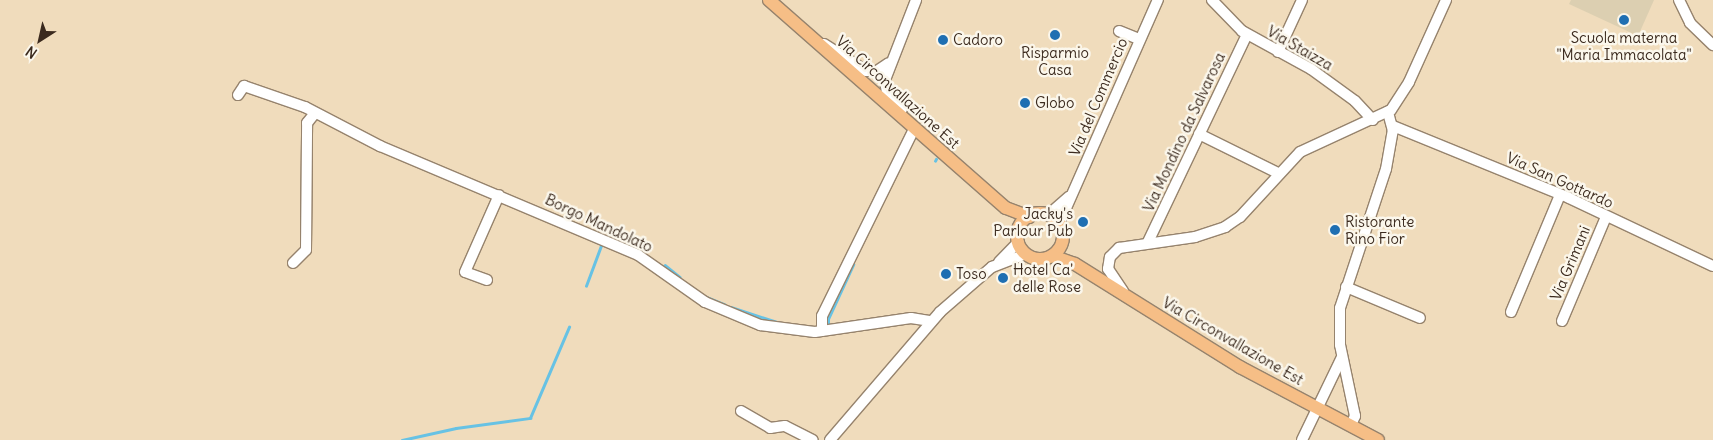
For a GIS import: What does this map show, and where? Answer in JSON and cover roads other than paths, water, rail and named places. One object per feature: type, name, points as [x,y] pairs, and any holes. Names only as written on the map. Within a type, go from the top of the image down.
[{"type":"main road","name":"Via Circonvallazione Est","points":[[769,0],[1006,208]]},
{"type":"main road","points":[[1006,208],[1029,217],[1048,215],[1059,224],[1063,237],[1061,246],[1052,256]]},
{"type":"main road","points":[[1006,208],[1026,254],[1038,259],[1052,256],[1075,264]]},
{"type":"main road","points":[[1018,237],[1029,217]]},
{"type":"main road","points":[[1061,246],[1075,264]]},
{"type":"main road","name":"Via Circonvallazione Est","points":[[1075,264],[1240,367],[1351,426],[1362,436],[1378,440]]},
{"type":"street","points":[[916,0],[889,63],[884,82],[887,93],[929,132],[932,144]]},
{"type":"street","name":"Via del Commercio","points":[[1152,12],[1153,0]]},
{"type":"street","name":"Via del Commercio","points":[[1059,224],[1139,39],[1158,0]]},
{"type":"street","name":"Via Staizza","points":[[1212,0],[1247,34],[1311,69],[1348,95],[1373,120]]},
{"type":"street","points":[[1278,52],[1302,0]]},
{"type":"street","points":[[1130,299],[1108,269],[1116,250],[1130,244],[1195,237],[1225,227],[1240,217],[1278,173],[1306,148],[1388,112],[1404,93],[1446,0]]},
{"type":"street","points":[[1679,0],[1690,23],[1713,45]]},
{"type":"street","points":[[1119,31],[1139,39]]},
{"type":"street","name":"Via Mondino da Salvarosa","points":[[1148,242],[1247,34]]},
{"type":"street","points":[[814,39],[835,49],[863,71],[874,72],[889,63]]},
{"type":"street","name":"Borgo Mandolato","points":[[238,95],[244,86],[315,113],[380,146],[638,255],[705,302],[760,325],[788,331],[822,331],[911,318],[931,321]]},
{"type":"street","points":[[1351,426],[1355,416],[1342,357],[1339,316],[1346,288],[1386,169],[1393,126],[1388,112]]},
{"type":"street","points":[[293,263],[306,250],[307,123],[315,113]]},
{"type":"street","name":"Via San Gottardo","points":[[1393,126],[1560,195],[1713,266]]},
{"type":"street","points":[[822,331],[822,316],[914,129]]},
{"type":"street","points":[[1199,134],[1278,173]]},
{"type":"street","points":[[487,280],[465,272],[499,195]]},
{"type":"street","points":[[1048,215],[1072,195]]},
{"type":"street","points":[[1511,312],[1560,195]]},
{"type":"street","name":"Via Grimani","points":[[1562,321],[1606,217]]},
{"type":"street","points":[[830,440],[931,321],[999,262],[1018,237]]},
{"type":"street","points":[[999,262],[1026,254]]},
{"type":"street","points":[[1346,288],[1420,318]]},
{"type":"street","points":[[1302,440],[1342,357]]},
{"type":"street","points":[[741,410],[770,428],[785,426],[813,440]]},
{"type":"waterway","points":[[586,286],[602,243]]},
{"type":"waterway","points":[[665,265],[680,277]]},
{"type":"waterway","points":[[828,326],[828,319],[853,265]]},
{"type":"waterway","points":[[704,296],[724,304]]},
{"type":"waterway","points":[[731,307],[780,323]]},
{"type":"waterway","points":[[402,440],[456,428],[530,418],[569,327]]},
{"type":"place","name":"Scuola materna \"Maria Immacolata\"","points":[[1624,20]]},
{"type":"place","name":"Risparmio Casa","points":[[1055,35]]},
{"type":"place","name":"Cadoro","points":[[943,40]]},
{"type":"place","name":"Globo","points":[[1025,103]]},
{"type":"place","name":"Jacky's Parlour Pub","points":[[1083,222]]},
{"type":"place","name":"Ristorante Rino Fior","points":[[1335,230]]},
{"type":"place","name":"Toso","points":[[946,274]]},
{"type":"place","name":"Hotel Ca' delle Rose","points":[[1003,278]]}]
